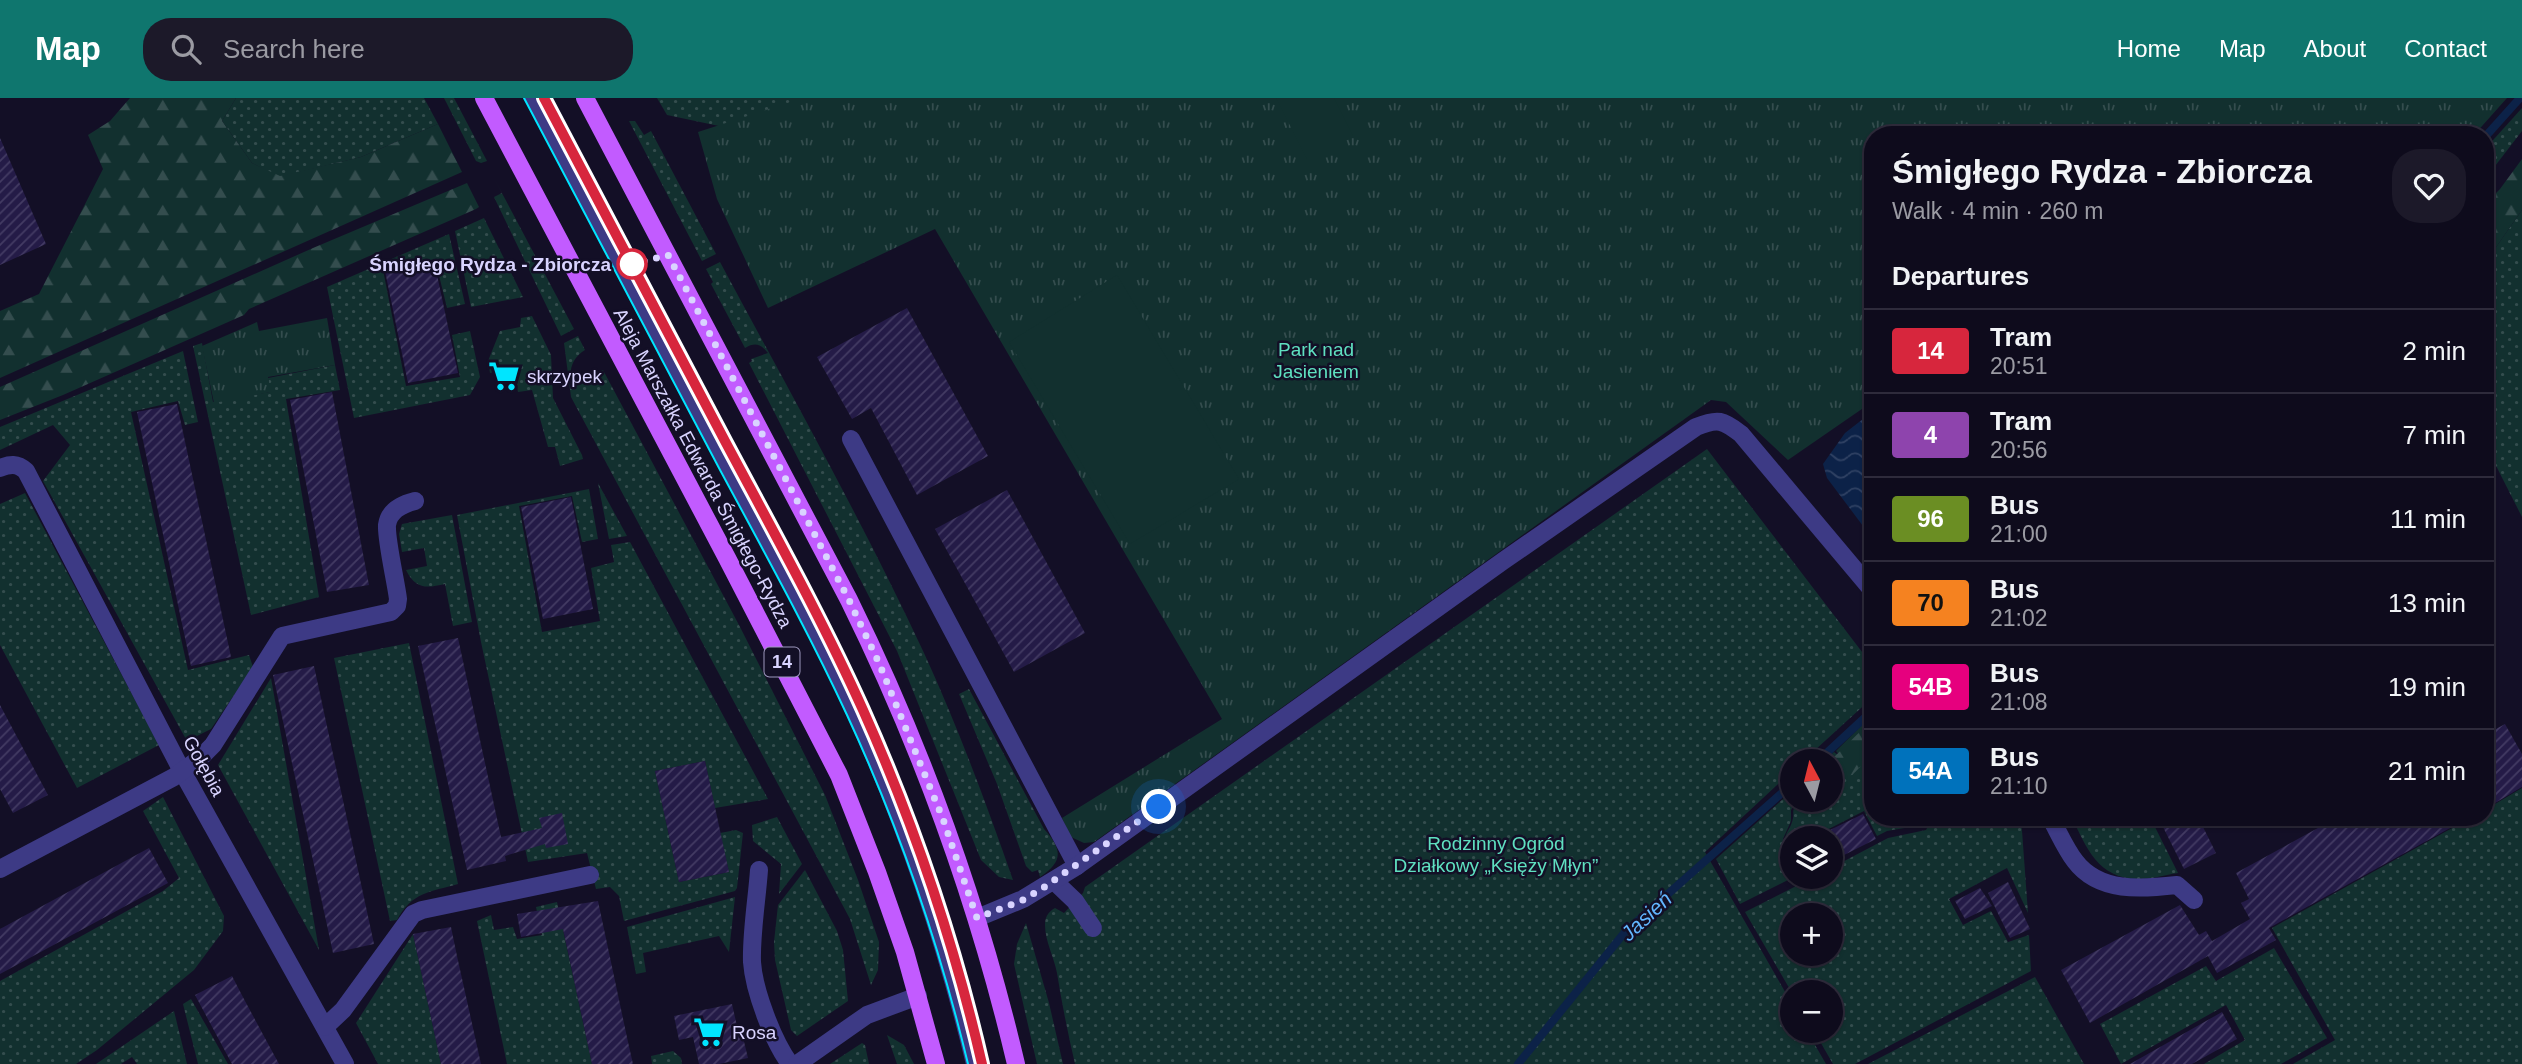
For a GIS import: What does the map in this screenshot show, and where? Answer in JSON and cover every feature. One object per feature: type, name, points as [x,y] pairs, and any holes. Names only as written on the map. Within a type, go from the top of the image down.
[{"type":"main road","name":"Aleja Marszałka Edwarda Śmigłego-Rydza","points":[[484,98],[839,775],[877,872],[918,996],[936,1064]]},
{"type":"main road","points":[[585,98],[849,600],[879,663],[943,819],[977,918],[1016,1064]]},
{"type":"street","points":[[534,98],[798,598],[855,712],[914,857],[948,962],[975,1064]]},
{"type":"street","points":[[977,918],[1023,900],[1077,866],[1503,561],[1696,427],[1708,422],[1719,420],[1741,434],[1864,580]]},
{"type":"street","points":[[851,439],[1077,866]]},
{"type":"street","name":"Gołębia","points":[[0,468],[9,464],[20,466],[26,471],[182,771],[345,1064]]},
{"type":"street","points":[[0,869],[182,771],[199,759],[213,745],[282,636],[391,612],[397,606],[398,598],[387,524],[401,505],[415,501]]},
{"type":"street","points":[[2055,826],[2076,862],[2102,882],[2140,889],[2177,885],[2194,900]]},
{"type":"street","points":[[759,870],[752,963],[765,1013],[790,1064]]},
{"type":"street","points":[[326,1027],[342,1010],[413,914],[590,875]]},
{"type":"street","points":[[1054,881],[1075,901],[1093,928]]},
{"type":"street","points":[[797,1064],[867,1015],[918,996]]},
{"type":"green space","points":[[130,98],[236,98],[222,121],[252,163],[280,176],[361,157],[438,124],[462,172],[0,378],[0,311],[39,294],[103,169],[88,135],[110,121]]},
{"type":"green space","points":[[236,98],[424,98],[438,124],[361,157],[279,177],[252,163],[222,121]]},
{"type":"green space","points":[[444,98],[454,98],[487,161],[476,161]]},
{"type":"green space","points":[[657,98],[856,98],[719,126],[667,115]]},
{"type":"green space","name":"Park nad Jasieniem","points":[[803,98],[2507,98],[2482,126],[1864,126],[1864,408],[1788,460],[1726,402],[1711,400],[1094,842],[1084,843],[1071,837],[1062,818],[1222,719],[935,229],[768,308],[717,199],[698,132]]},
{"type":"green space","points":[[1276,98],[1334,98],[1353,136],[1307,159]]},
{"type":"green space","points":[[2522,108],[2522,131],[2494,167],[2494,139]]},
{"type":"green space","points":[[629,121],[635,121],[644,135],[651,131],[716,254],[702,261]]},
{"type":"green space","points":[[2522,159],[2522,210],[2494,250],[2494,195]]},
{"type":"green space","points":[[467,183],[479,207],[476,209],[249,309],[244,315],[0,420],[0,387]]},
{"type":"green space","points":[[502,193],[574,329],[561,336],[494,197]]},
{"type":"green space","points":[[2522,210],[2522,517],[2494,462],[2494,250]]},
{"type":"green space","points":[[484,218],[523,297],[471,307],[455,231]]},
{"type":"green space","points":[[449,234],[465,304],[447,308],[435,259],[383,270],[406,386],[460,377],[452,335],[470,331],[480,377],[470,395],[354,418],[327,287]]},
{"type":"green space","points":[[720,262],[850,505],[924,653],[971,765],[1013,880],[999,877],[981,860],[897,651],[749,363],[751,359],[768,353],[758,345],[745,348],[711,284],[713,282],[706,269]]},
{"type":"green space","points":[[1117,275],[1239,479],[1130,544],[1009,342]]},
{"type":"green space","points":[[532,316],[551,355],[553,398],[583,459],[560,466],[555,447],[548,447],[532,390],[518,392],[513,368],[490,373],[488,361],[500,331],[520,327],[521,318]]},
{"type":"green space","points":[[327,318],[335,365],[268,377],[271,392],[214,403],[202,346],[257,322],[259,331]]},
{"type":"green space","points":[[578,336],[585,350],[572,365],[572,386],[588,381],[591,375],[603,370],[739,625],[825,795],[879,942],[878,970],[871,985],[850,919],[571,397],[564,343]]},
{"type":"green space","points":[[202,343],[213,402],[270,392],[268,378],[335,365],[340,390],[286,399],[319,597],[251,615],[193,346]]},
{"type":"green space","points":[[183,351],[198,422],[185,425],[178,401],[131,412],[188,670],[249,655],[253,667],[211,729],[187,741],[43,481],[70,445],[53,425],[0,450],[0,427]]},
{"type":"green space","name":"Rodzinny Ogród Działkowy „Księży Młyn”","points":[[1707,449],[1864,655],[1864,705],[1816,749],[1780,749],[1780,782],[1705,852],[1780,983],[1780,1043],[1814,1043],[1826,1064],[1075,1064],[1057,973],[1045,931],[1050,911],[1055,908],[1064,913],[1083,893],[1085,887]]},
{"type":"green space","points":[[598,483],[627,536],[609,539]]},
{"type":"green space","points":[[589,489],[598,539],[582,542],[572,496],[519,506],[542,632],[600,621],[591,568],[614,562],[611,545],[630,542],[768,799],[715,808],[705,761],[655,771],[679,882],[729,872],[720,833],[736,830],[743,833],[737,888],[735,891],[624,921],[619,896],[610,887],[596,889],[587,853],[528,862],[457,515]]},
{"type":"green space","points":[[25,493],[159,745],[77,788],[0,645],[0,504]]},
{"type":"green space","points":[[452,515],[472,622],[453,626],[445,584],[422,586],[410,577],[406,570],[427,566],[424,548],[402,552],[399,534],[402,524]]},
{"type":"green space","points":[[409,643],[458,884],[423,894],[409,904],[397,920],[390,921],[334,658]]},
{"type":"green space","points":[[271,678],[319,950],[218,765]]},
{"type":"green space","points":[[969,689],[1057,849],[1057,860],[1040,877],[1038,870],[1032,872],[1026,866],[997,784],[959,694]]},
{"type":"green space","points":[[1864,723],[1864,811],[1835,826],[1790,826],[1793,812],[1843,812],[1843,749],[1838,749]]},
{"type":"green space","points":[[1864,728],[1864,762],[1850,777],[1844,779],[1842,749]]},
{"type":"green space","points":[[2522,788],[2522,1064],[2293,1064],[2335,1040],[2272,928],[2456,826],[2494,826],[2494,805]]},
{"type":"green space","points":[[163,797],[224,916],[223,931],[194,970],[97,1050],[76,1064],[0,1064],[0,981],[163,891],[179,878],[143,811]]},
{"type":"green space","points":[[1780,802],[1780,812],[1791,812],[1789,826],[1780,826],[1780,884],[1740,904],[1716,859]]},
{"type":"green space","points":[[777,817],[802,864],[779,894],[781,864],[753,841],[752,825]]},
{"type":"green space","points":[[1872,826],[1916,826],[1887,831],[1877,836]]},
{"type":"green space","points":[[1928,826],[2022,826],[2028,913],[2007,868],[1949,899],[1963,925],[1991,911],[2008,942],[2029,935],[2031,971],[1855,1064],[1833,1064],[1821,1043],[1843,1043],[1843,980],[1784,980],[1745,912],[1790,889],[1843,889],[1843,862],[1888,838],[1926,830]]},
{"type":"green space","points":[[2076,826],[2154,826],[2178,873],[2140,879],[2114,874],[2096,860]]},
{"type":"green space","points":[[805,870],[837,931],[843,950],[848,1001],[797,1036],[791,1030],[775,960],[774,942],[778,905]]},
{"type":"green space","points":[[735,897],[729,952],[719,936],[643,953],[646,972],[636,974],[627,927]]},
{"type":"green space","points":[[557,902],[592,1064],[507,1064],[477,921],[491,915],[494,930],[513,927],[517,939],[542,935],[536,907]]},
{"type":"green space","points":[[1026,923],[1063,1064],[1037,1064],[1014,964],[1017,944]]},
{"type":"green space","points":[[413,934],[441,1064],[378,1064],[356,1023]]},
{"type":"green space","points":[[2274,948],[2327,1038],[2281,1064],[2204,1064],[2245,1040],[2226,1005],[2121,1064],[2100,1024],[2206,966],[2216,981]]},
{"type":"green space","points":[[2035,977],[2084,1064],[1868,1064]]},
{"type":"green space","points":[[191,999],[228,1064],[198,1064],[183,1004]]},
{"type":"green space","points":[[174,1011],[187,1064],[137,1064],[132,1057],[121,1064],[96,1064]]},
{"type":"green space","points":[[887,1035],[904,1045],[914,1064],[897,1064]]},
{"type":"green space","points":[[862,1043],[865,1045],[869,1064],[830,1064]]},
{"type":"green space","points":[[673,1051],[681,1058],[682,1064],[652,1064],[651,1056]]},
{"type":"water","points":[[1864,418],[1864,527],[1827,478],[1823,464],[1845,433]]},
{"type":"building","points":[[0,138],[46,244],[0,265]]},
{"type":"building","points":[[434,261],[458,373],[408,383],[385,271]]},
{"type":"building","points":[[907,308],[988,456],[917,495],[871,408],[852,419],[817,357]]},
{"type":"building","points":[[332,392],[369,585],[327,592],[290,400]]},
{"type":"building","points":[[177,404],[231,657],[191,666],[137,412]]},
{"type":"building","points":[[1007,490],[1085,633],[1014,672],[935,529]]},
{"type":"building","points":[[571,497],[593,609],[543,619],[521,507]]},
{"type":"building","points":[[458,638],[501,837],[542,828],[539,818],[562,813],[568,844],[546,848],[545,844],[505,856],[506,861],[467,870],[418,646]]},
{"type":"building","points":[[314,666],[374,944],[333,953],[273,675]]},
{"type":"building","points":[[0,705],[48,795],[13,813],[0,789]]},
{"type":"building","points":[[2505,724],[2522,754],[2522,787],[2494,804],[2494,730]]},
{"type":"building","points":[[705,761],[729,872],[679,882],[655,771]]},
{"type":"building","points":[[1863,814],[1864,826],[1869,826],[1876,839],[1843,856],[1843,826],[1838,826]]},
{"type":"building","points":[[2162,826],[2202,826],[2216,853],[2184,869]]},
{"type":"building","points":[[2322,826],[2454,826],[2269,928],[2276,940],[2217,973],[2208,956],[2090,1023],[2061,970],[2180,905],[2199,935],[2206,931],[2212,941],[2250,919],[2241,903],[2249,899],[2236,873]]},
{"type":"building","points":[[149,848],[168,883],[0,974],[0,929]]},
{"type":"building","points":[[2008,882],[2030,929],[2010,938],[1988,893]]},
{"type":"building","points":[[1980,888],[1992,906],[1965,919],[1955,901]]},
{"type":"building","points":[[598,901],[633,1064],[592,1064],[563,929],[521,937],[517,914]]},
{"type":"building","points":[[451,927],[481,1064],[441,1064],[413,934]]},
{"type":"building","points":[[232,976],[279,1064],[232,1064],[195,995]]},
{"type":"building","name":"Rosa","points":[[732,1004],[748,1058],[719,1064],[699,1064],[693,1037],[679,1040],[674,1016]]},
{"type":"building","points":[[2222,1012],[2237,1039],[2192,1064],[2130,1064]]},
{"type":"waterway","name":"Jasień","points":[[2494,127],[2520,98]]},
{"type":"waterway","name":"Jasień","points":[[1831,749],[1864,718]]},
{"type":"waterway","name":"Jasień","points":[[1518,1064],[1625,932],[1780,795]]},
{"type":"tram line","points":[[524,98],[817,652],[847,715],[884,800],[916,886],[968,1064]]},
{"type":"tram line","points":[[544,98],[797,575],[863,710],[899,796],[931,884],[959,973],[982,1064]]},
{"type":"tram line","name":"14","points":[[544,98],[803,589],[862,708],[894,781],[936,898],[956,962],[982,1064]]},
{"type":"place","name":"Śmigłego Rydza - Zbiorcza","points":[[632,264]]},
{"type":"place","name":"skrzypek","points":[[504,376]]},
{"type":"place","name":"Rosa","points":[[709,1032]]},
{"type":"route","points":[[632,264],[668,255],[692,300],[849,600],[879,663],[943,819],[977,918],[1023,900],[1043,888],[1159,807]]}]
